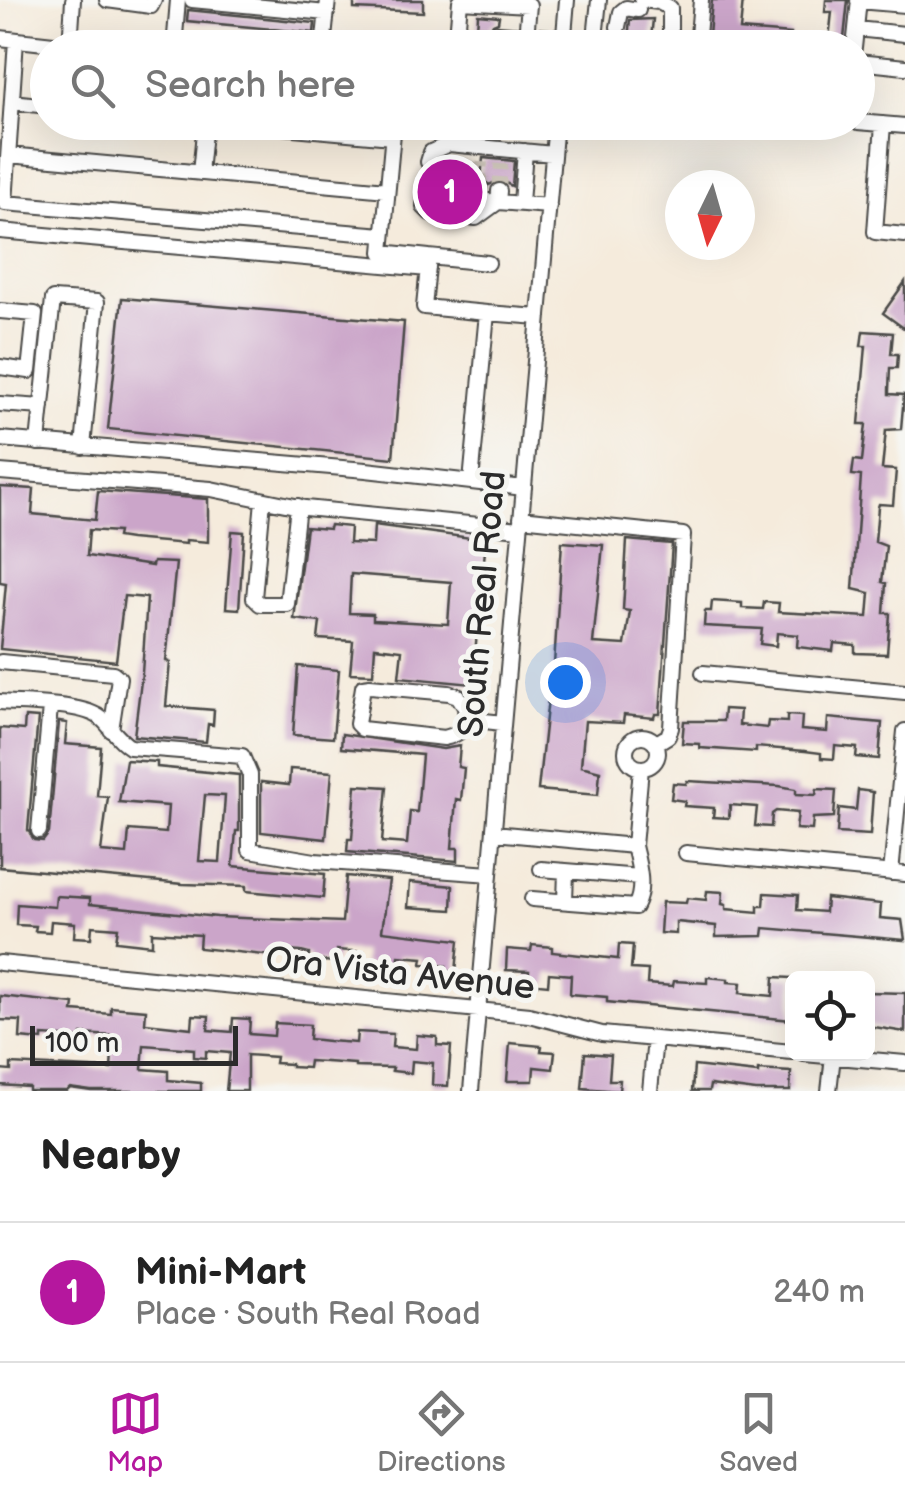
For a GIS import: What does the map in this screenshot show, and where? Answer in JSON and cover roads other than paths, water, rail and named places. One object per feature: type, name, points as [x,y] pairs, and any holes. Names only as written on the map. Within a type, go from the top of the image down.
[{"type":"street","points":[[71,30],[73,0]]},
{"type":"street","points":[[107,0],[150,6],[154,0]]},
{"type":"street","points":[[176,30],[178,0]]},
{"type":"street","points":[[192,0],[327,6]]},
{"type":"street","points":[[449,0],[529,3],[527,30]]},
{"type":"street","points":[[564,30],[567,0]]},
{"type":"street","points":[[596,30],[599,0]]},
{"type":"street","points":[[698,30],[701,0]]},
{"type":"street","points":[[866,30],[856,29],[858,0],[905,5]]},
{"type":"street","points":[[458,30],[460,1]]},
{"type":"street","points":[[618,30],[621,12],[626,8],[668,4],[663,12],[666,30]]},
{"type":"street","points":[[875,31],[905,34]]},
{"type":"street","points":[[8,39],[9,155],[1,232],[429,263],[488,262]]},
{"type":"street","points":[[875,64],[905,67]]},
{"type":"street","points":[[875,123],[905,126]]},
{"type":"street","points":[[882,124],[875,232],[905,235]]},
{"type":"street","points":[[200,173],[203,140]]},
{"type":"street","points":[[392,140],[382,252],[429,263]]},
{"type":"street","points":[[449,140],[449,144]]},
{"type":"street","name":"South Real Road","points":[[472,1091],[554,140]]},
{"type":"street","points":[[428,162],[431,152],[449,144],[482,155],[525,151],[553,154]]},
{"type":"street","points":[[521,203],[525,151]]},
{"type":"street","points":[[9,155],[387,190]]},
{"type":"street","points":[[426,188],[424,207],[430,213],[476,218],[498,196]]},
{"type":"street","points":[[479,188],[478,200],[498,196],[548,206]]},
{"type":"street","points":[[5,203],[383,235]]},
{"type":"street","points":[[429,263],[424,307],[539,317]]},
{"type":"street","points":[[38,443],[52,298],[97,302],[83,447]]},
{"type":"street","points":[[0,311],[35,314],[29,370],[0,368]]},
{"type":"street","points":[[471,482],[487,313]]},
{"type":"street","points":[[0,404],[42,407]]},
{"type":"street","points":[[0,440],[524,488]]},
{"type":"street","points":[[0,472],[212,489],[298,506],[683,535],[671,728],[668,736],[655,744]]},
{"type":"street","points":[[263,500],[254,598],[260,604],[287,604],[298,506]]},
{"type":"street","points":[[1,662],[113,673],[119,678],[110,730]]},
{"type":"street","points":[[704,673],[905,692]]},
{"type":"street","points":[[370,686],[458,696],[466,719],[463,730],[444,738],[362,728],[357,724],[363,688],[370,686]]},
{"type":"street","points":[[0,702],[78,709],[100,717],[130,747],[242,756],[250,775],[250,850],[315,861],[490,874]]},
{"type":"street","points":[[39,831],[50,706]]},
{"type":"street","points":[[466,719],[503,722]]},
{"type":"street","points":[[686,853],[898,873],[905,731]]},
{"type":"street","points":[[642,737],[655,744],[656,759],[648,768],[627,758],[627,746],[642,737]]},
{"type":"street","points":[[532,898],[634,908],[639,901],[640,877],[634,846],[642,768]]},
{"type":"street","points":[[494,833],[634,846]]},
{"type":"street","points":[[541,869],[640,877]]},
{"type":"street","points":[[564,901],[566,872]]},
{"type":"street","points":[[584,921],[586,903]]},
{"type":"street","name":"Ora Vista Avenue","points":[[0,963],[478,1010],[530,1016],[602,1034],[785,1051]]},
{"type":"street","points":[[650,1091],[655,1039]]},
{"type":"street","points":[[875,1060],[905,1063]]},
{"type":"street","points":[[829,1091],[832,1061]]},
{"type":"tunnel","points":[[426,189],[428,162]]},
{"type":"tunnel","points":[[479,188],[481,162]]},
{"type":"tunnel","points":[[499,191],[501,164]]},
{"type":"place","name":"Mini-Mart","points":[[450,192]]}]
